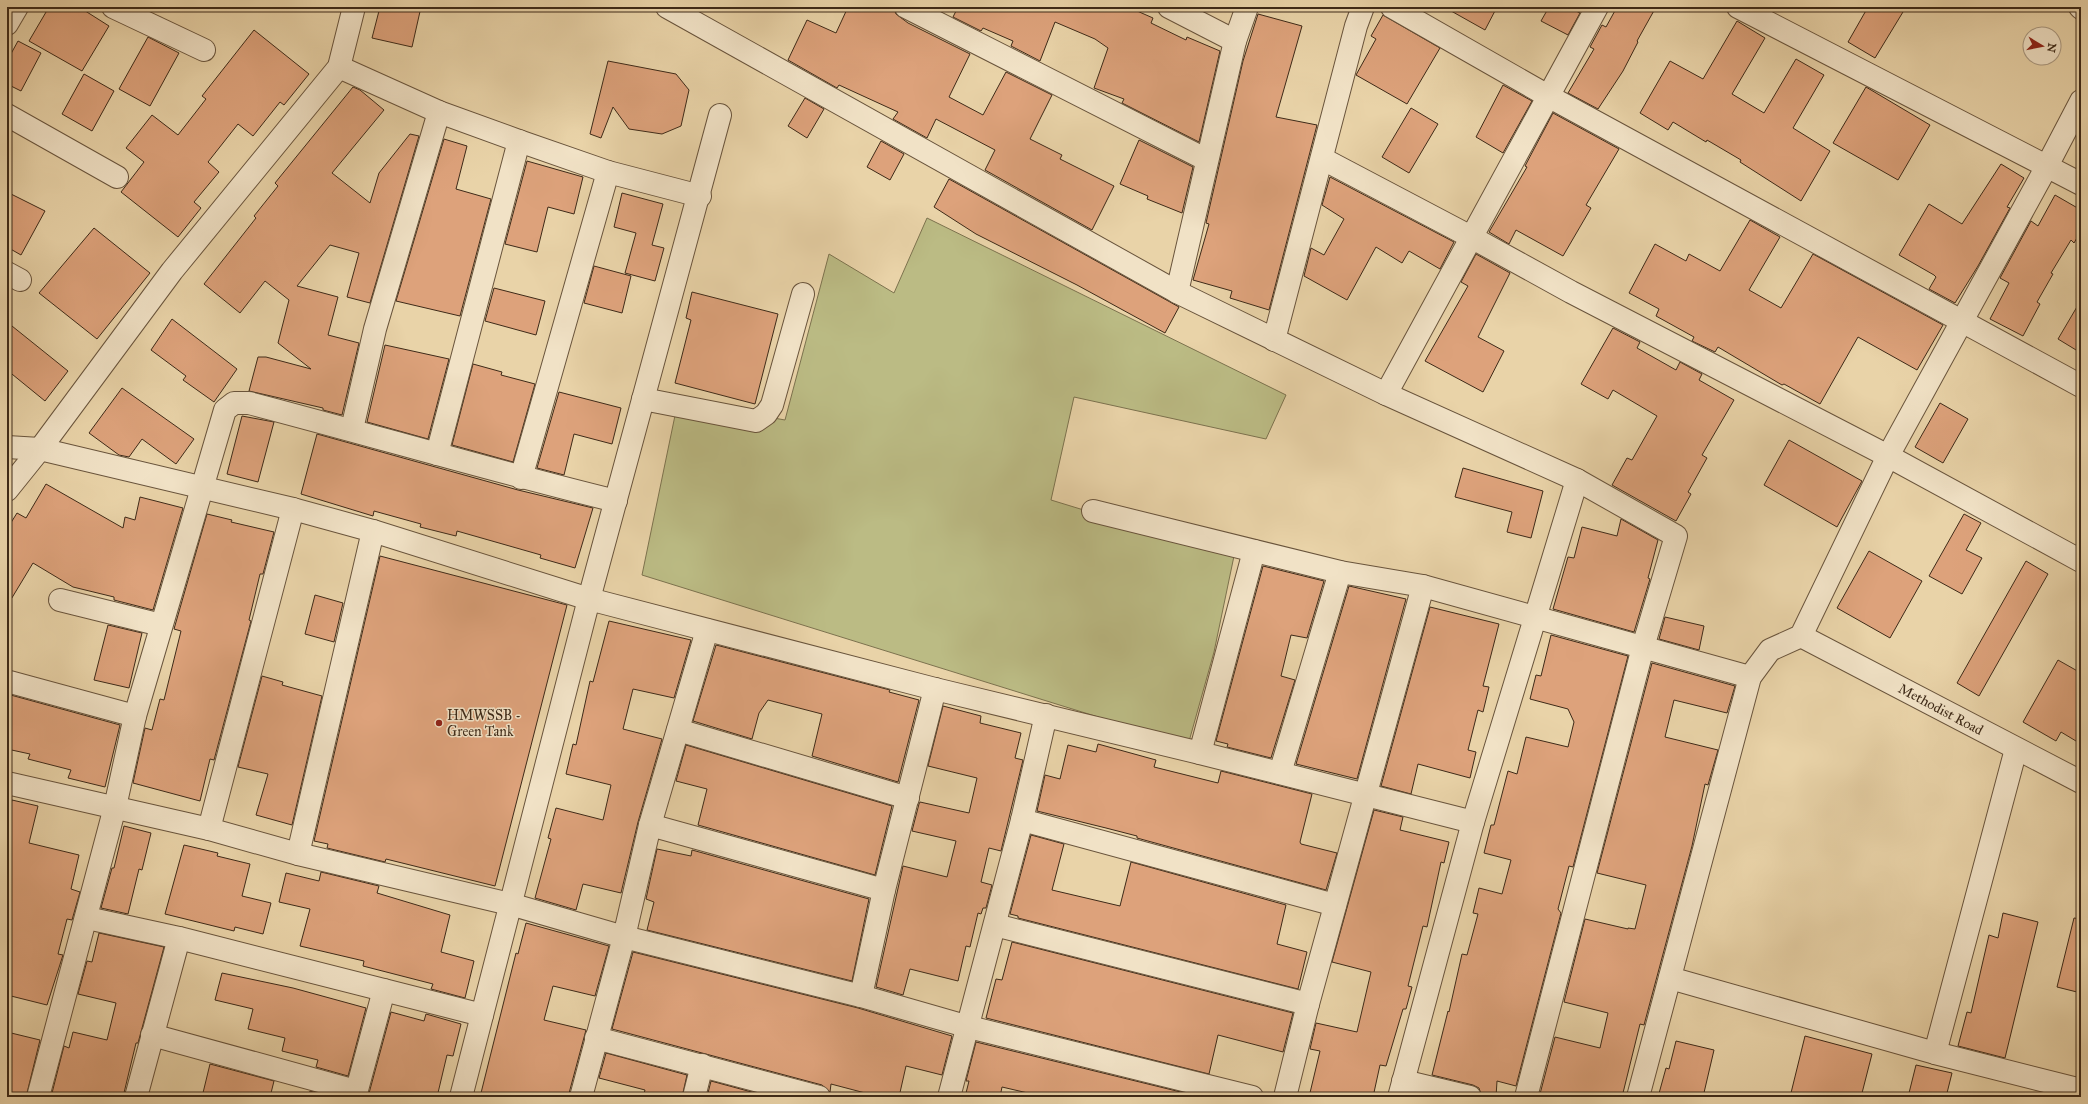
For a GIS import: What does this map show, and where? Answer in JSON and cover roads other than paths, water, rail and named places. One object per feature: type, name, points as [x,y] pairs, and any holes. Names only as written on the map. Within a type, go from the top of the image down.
[{"type":"street","points":[[7,24],[17,7]]},
{"type":"street","points":[[113,7],[204,50]]},
{"type":"street","points":[[7,490],[40,449],[172,271],[339,68],[354,7]]},
{"type":"street","points":[[666,7],[1177,292],[1386,394],[1577,480],[1676,536],[1642,647],[1526,1097]]},
{"type":"street","points":[[906,7],[1207,160]]},
{"type":"street","points":[[1169,7],[1235,41]]},
{"type":"street","points":[[1177,292],[1235,41],[1247,7]]},
{"type":"street","points":[[1274,340],[1323,159],[1356,26],[1363,7]]},
{"type":"street","points":[[1392,7],[1548,96],[2081,386]]},
{"type":"street","points":[[1386,394],[1597,7]]},
{"type":"street","points":[[1738,7],[2081,184]]},
{"type":"street","points":[[339,68],[439,112],[519,141],[608,172],[700,196]]},
{"type":"street","points":[[1638,1097],[1750,677],[1770,650],[1801,636],[1888,456],[2048,166],[2081,101]]},
{"type":"street","points":[[352,429],[376,329],[439,112]]},
{"type":"street","points":[[7,115],[117,177]]},
{"type":"street","points":[[461,1097],[589,599],[700,196],[720,115]]},
{"type":"street","points":[[437,454],[519,141]]},
{"type":"street","points":[[1323,159],[1471,237],[1571,292],[1888,456],[2081,561]]},
{"type":"street","points":[[521,478],[608,172]]},
{"type":"street","points":[[643,399],[756,421],[766,414],[772,405],[803,294]]},
{"type":"street","points":[[38,1097],[87,918],[115,808],[135,716],[225,410],[234,403],[249,403],[352,429],[521,478],[616,501]]},
{"type":"street","points":[[7,447],[40,449],[292,509],[373,531],[589,599],[935,689],[1046,715],[1474,822]]},
{"type":"street","points":[[1470,1097],[1401,1089],[1474,822],[1537,618],[1577,480]]},
{"type":"street","points":[[209,829],[292,509]]},
{"type":"street","points":[[1093,511],[1340,572],[1423,586],[1750,677]]},
{"type":"street","points":[[298,854],[373,531]]},
{"type":"street","points":[[1200,753],[1254,551]]},
{"type":"street","points":[[1280,773],[1340,572]]},
{"type":"street","points":[[1285,1097],[1308,1004],[1423,586]]},
{"type":"street","points":[[60,600],[161,626]]},
{"type":"street","points":[[581,1097],[624,937],[650,825],[707,630]]},
{"type":"street","name":"Methodist Road","points":[[1801,636],[2081,782]]},
{"type":"street","points":[[10,682],[135,716]]},
{"type":"street","points":[[861,996],[884,890],[935,689]]},
{"type":"street","points":[[949,1097],[969,1027],[1022,820],[1046,715]]},
{"type":"street","points":[[678,730],[908,798]]},
{"type":"street","points":[[1935,1053],[2016,749]]},
{"type":"street","points":[[7,783],[209,829],[298,854],[510,904],[624,937],[861,996],[969,1027],[1252,1097]]},
{"type":"street","points":[[1022,820],[1335,905]]},
{"type":"street","points":[[650,825],[884,890]]},
{"type":"street","points":[[87,918],[179,938],[482,1015]]},
{"type":"street","points":[[995,925],[1308,1004]]},
{"type":"street","points":[[136,1097],[179,938]]},
{"type":"street","points":[[1670,978],[1935,1053],[2081,1090]]},
{"type":"street","points":[[152,1035],[355,1094],[384,990]]},
{"type":"street","points":[[596,1038],[702,1064],[807,1095]]},
{"type":"street","points":[[694,1097],[702,1064]]},
{"type":"place","name":"HMWSSB - Green Tank","points":[[439,723]]}]
